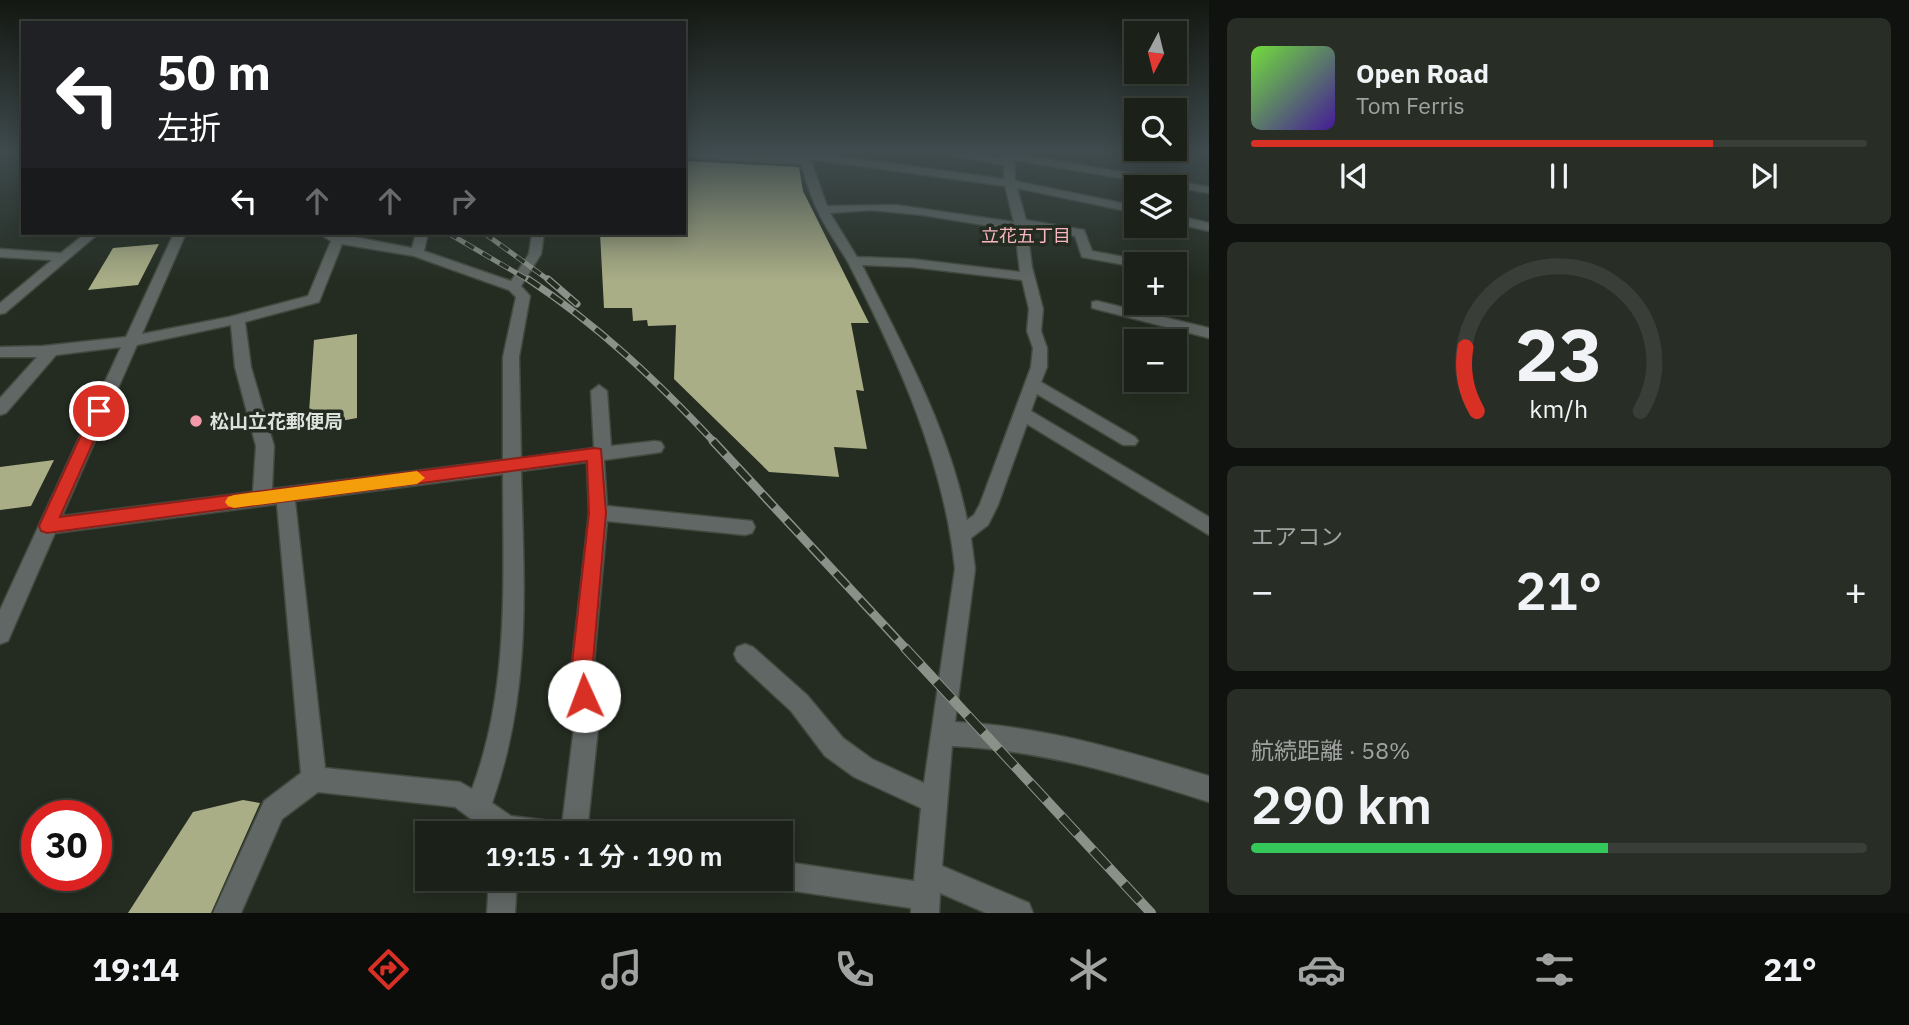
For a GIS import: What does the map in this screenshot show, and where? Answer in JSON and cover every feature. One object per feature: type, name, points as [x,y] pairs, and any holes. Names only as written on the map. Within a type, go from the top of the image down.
[{"type":"street","points":[[817,196],[822,210],[854,261],[921,404],[953,494],[961,535],[965,569],[942,733],[927,894]]},
{"type":"street","points":[[961,535],[981,520],[989,505],[1039,367],[1040,348],[1034,331],[1036,309],[1027,277],[1021,225],[1013,196]]},
{"type":"street","points":[[1069,196],[1124,207]]},
{"type":"street","points":[[822,210],[883,209],[1080,233],[1087,254],[1124,261]]},
{"type":"street","points":[[1187,222],[1209,227]]},
{"type":"street","points":[[0,310],[91,235]]},
{"type":"street","points":[[0,635],[179,235]]},
{"type":"street","points":[[417,253],[422,235]]},
{"type":"street","points":[[514,287],[535,254],[538,235]]},
{"type":"street","points":[[0,352],[51,351],[131,342],[238,321],[314,299],[331,236],[417,253],[514,287],[523,296],[511,357],[514,634],[505,711],[495,761],[478,808]]},
{"type":"street","points":[[0,253],[64,257]]},
{"type":"street","points":[[854,261],[912,263],[1027,277]]},
{"type":"street","points":[[1097,305],[1209,333]]},
{"type":"street","points":[[238,321],[243,367],[265,446],[314,779]]},
{"type":"street","points":[[0,408],[51,351]]},
{"type":"street","points":[[1033,384],[1129,441]]},
{"type":"street","points":[[575,821],[587,719],[582,673],[598,513],[599,391]]},
{"type":"street","points":[[1023,413],[1209,527]]},
{"type":"street","points":[[47,526],[655,447]]},
{"type":"street","points":[[598,513],[745,527]]},
{"type":"street","points":[[745,654],[799,703],[834,747],[863,768],[935,801]]},
{"type":"street","points":[[942,733],[987,734],[1037,742],[1132,765],[1209,789]]},
{"type":"street","points":[[228,913],[273,810],[314,779],[460,795],[494,821]]},
{"type":"street","points":[[793,877],[927,894],[1019,913]]},
{"type":"street","points":[[501,913],[502,891]]},
{"type":"building","points":[[686,196],[805,196],[869,323],[851,323],[864,391],[856,390],[867,449],[834,447],[839,477],[769,472],[674,379],[676,325],[648,326],[647,320],[633,321],[632,308],[604,308],[600,235],[686,235]]},
{"type":"building","points":[[159,244],[138,285],[88,290],[113,248]]},
{"type":"building","points":[[357,334],[357,418],[308,427],[314,340]]},
{"type":"building","points":[[54,460],[31,506],[0,510],[0,467]]},
{"type":"building","points":[[243,800],[260,803],[211,913],[128,913],[193,812]]},
{"type":"railway","points":[[451,235],[530,281]]},
{"type":"railway","points":[[487,235],[550,281]]},
{"type":"railway","points":[[528,279],[579,315],[626,355],[715,443]]},
{"type":"railway","points":[[548,279],[577,304]]},
{"type":"railway","points":[[713,441],[906,649]]},
{"type":"railway","points":[[905,648],[1151,913]]},
{"type":"slow traffic","points":[[234,502],[417,478]]},
{"type":"place","name":"松山立花郵便局","points":[[196,421]]},
{"type":"district","name":"立花五丁目","points":[[1026,235]]},
{"type":"route","points":[[99,411],[47,526],[595,454],[598,513],[582,673],[584,696]]}]
